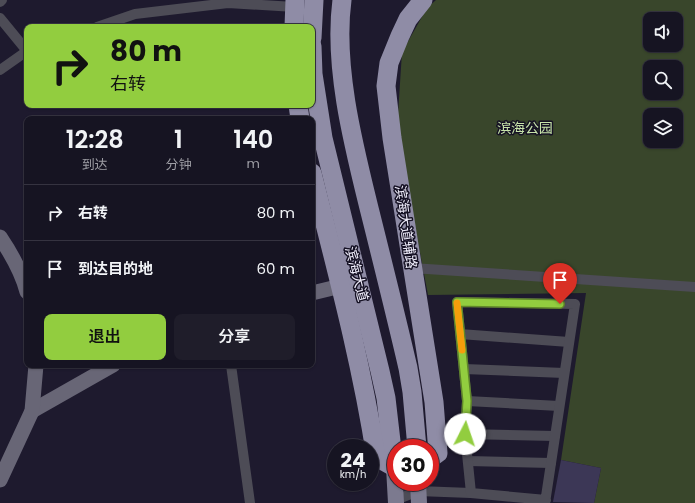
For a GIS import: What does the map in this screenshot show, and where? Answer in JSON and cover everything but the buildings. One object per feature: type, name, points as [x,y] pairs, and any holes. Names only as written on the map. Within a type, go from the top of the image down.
[{"type":"highway","points":[[313,24],[314,0]]},
{"type":"highway","name":"滨海大道","points":[[342,0],[340,40],[351,126],[408,368],[412,392],[416,439]]},
{"type":"highway","points":[[407,0],[387,35],[376,84],[375,104],[415,350],[408,368]]},
{"type":"highway","name":"滨海大道辅路","points":[[423,0],[408,19],[400,36],[390,63],[386,86],[392,138],[434,402],[437,439]]},
{"type":"highway","points":[[294,24],[295,4]]},
{"type":"highway","name":"滨海大道","points":[[315,93],[320,125],[379,364],[386,398],[391,439]]},
{"type":"highway","points":[[315,185],[364,385],[376,457],[387,463]]},
{"type":"main road","name":"滨海大道","points":[[395,491],[396,502]]},
{"type":"street","points":[[105,24],[135,14],[228,3],[295,4]]},
{"type":"street","points":[[0,18],[24,47]]},
{"type":"street","points":[[0,70],[24,53]]},
{"type":"street","points":[[0,237],[11,254],[24,282]]},
{"type":"street","points":[[412,268],[695,288]]},
{"type":"street","points":[[315,292],[341,286]]},
{"type":"street","points":[[396,502],[419,492],[471,493],[545,501],[575,304],[457,302],[467,401],[465,434],[471,493]]},
{"type":"street","points":[[460,334],[569,342]]},
{"type":"street","points":[[0,480],[32,411],[36,368]]},
{"type":"street","points":[[32,411],[109,368]]},
{"type":"street","points":[[231,368],[250,503]]},
{"type":"street","points":[[464,369],[564,373]]},
{"type":"street","points":[[467,401],[559,406]]},
{"type":"street","points":[[465,434],[555,436]]},
{"type":"street","points":[[468,461],[551,463]]},
{"type":"green space","name":"滨海公园","points":[[436,0],[695,0],[695,503],[594,503],[601,468],[561,460],[586,293],[428,295],[397,130],[402,52],[427,8]]},
{"type":"slow traffic","points":[[457,303],[462,350]]},
{"type":"route","points":[[465,434],[467,401],[457,302],[560,304]]}]
